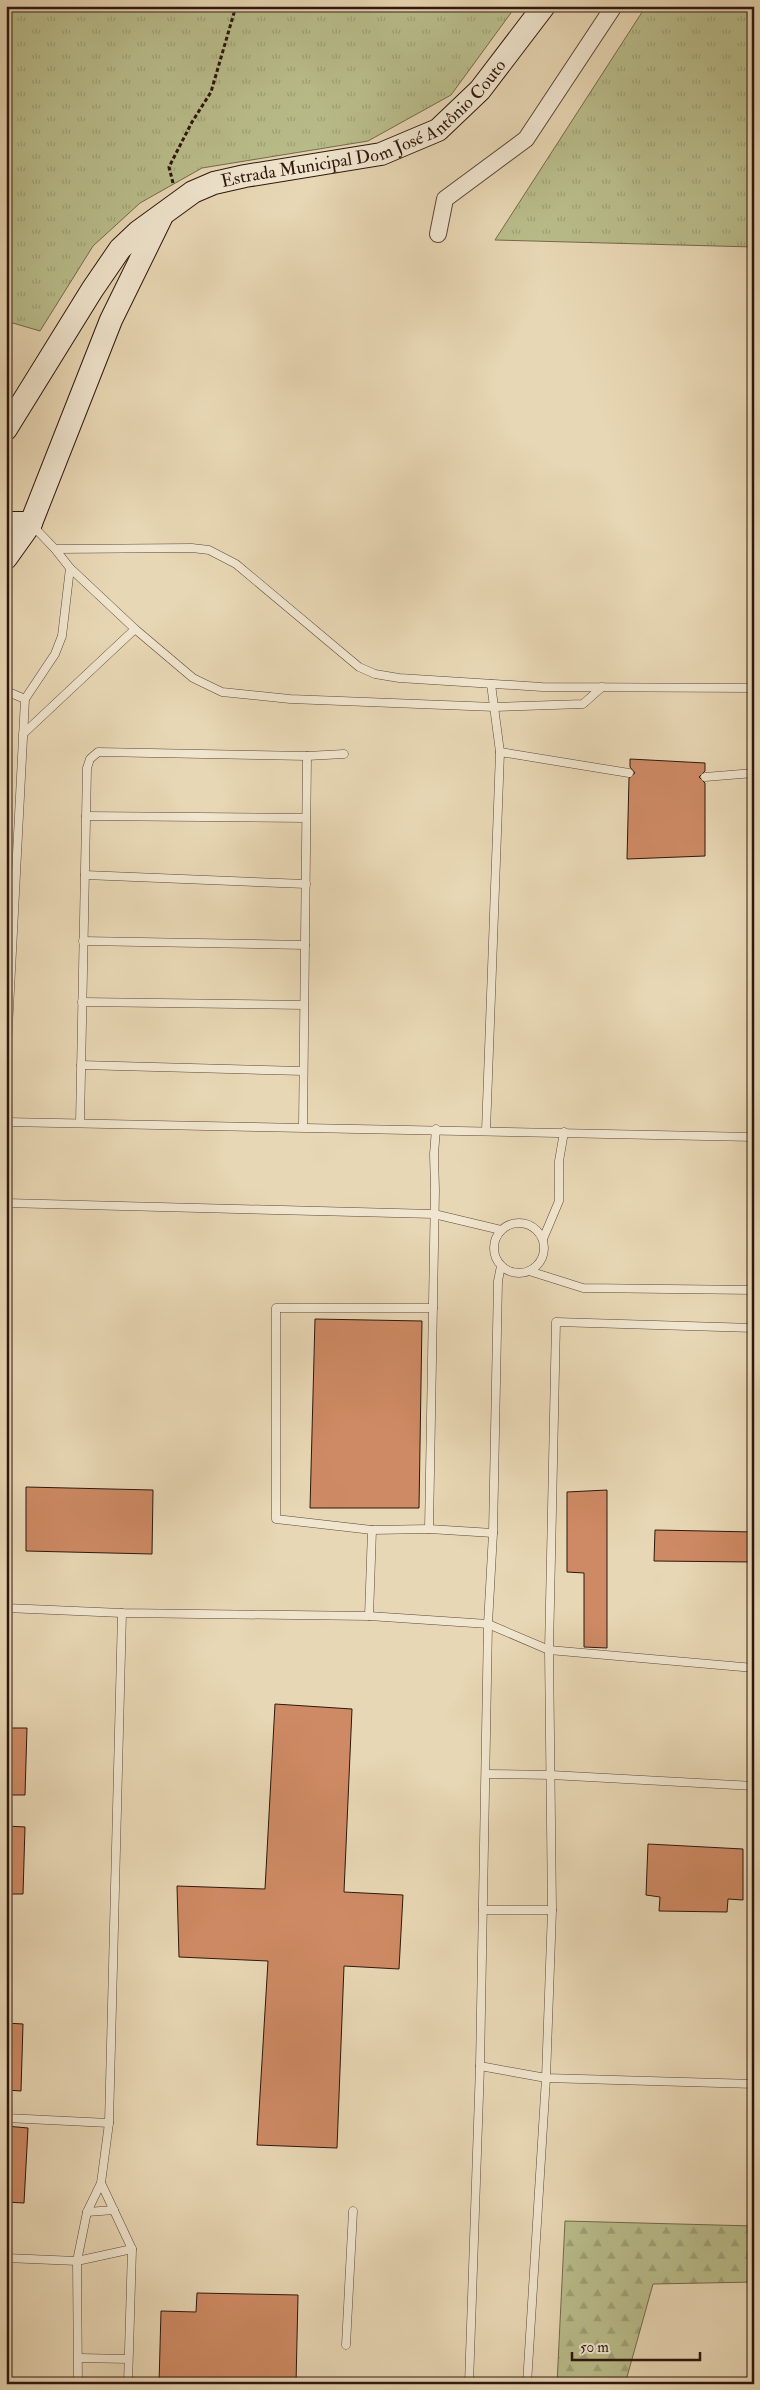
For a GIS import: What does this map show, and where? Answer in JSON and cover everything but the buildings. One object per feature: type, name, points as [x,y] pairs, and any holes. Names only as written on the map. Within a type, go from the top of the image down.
[{"type":"main road","name":"Estrada Municipal Dom José Antônio Couto","points":[[6,429],[92,290],[120,249],[138,232],[193,192],[214,183],[245,176],[381,154],[438,130],[480,90],[544,6]]},
{"type":"main road","points":[[6,558],[31,523],[111,320],[171,208]]},
{"type":"main road","points":[[6,523],[31,523]]},
{"type":"street","points":[[438,234],[445,199],[526,139],[614,6]]},
{"type":"lane","points":[[31,523],[70,568],[135,629],[193,678],[222,692],[290,699],[494,707],[583,704],[602,687]]},
{"type":"lane","points":[[55,549],[192,548],[209,550],[236,564],[359,667],[375,674],[399,678],[491,684],[754,688]]},
{"type":"lane","points":[[6,1067],[25,699],[55,654],[62,636],[70,568]]},
{"type":"lane","points":[[23,734],[135,629]]},
{"type":"lane","points":[[486,1130],[500,752],[491,684]]},
{"type":"lane","points":[[6,691],[25,699]]},
{"type":"lane","points":[[80,1123],[84,875],[87,768],[90,759],[98,752],[307,756],[344,754]]},
{"type":"lane","points":[[500,752],[630,773]]},
{"type":"lane","points":[[303,1127],[307,756]]},
{"type":"lane","points":[[705,777],[754,773]]},
{"type":"lane","points":[[86,816],[306,818]]},
{"type":"lane","points":[[84,875],[306,884]]},
{"type":"lane","points":[[83,941],[305,945]]},
{"type":"lane","points":[[82,1002],[304,1006]]},
{"type":"lane","points":[[81,1065],[304,1070]]},
{"type":"lane","points":[[6,1122],[486,1130],[754,1137]]},
{"type":"lane","points":[[429,1530],[434,1154],[436,1129]]},
{"type":"lane","points":[[542,1239],[559,1201],[559,1161],[564,1132]]},
{"type":"lane","points":[[6,1203],[434,1214],[501,1230]]},
{"type":"lane","points":[[520,1223],[537,1230],[542,1239],[544,1248],[542,1258],[537,1266],[528,1271],[519,1273],[509,1271],[501,1266],[496,1257],[494,1248],[496,1238],[501,1230],[510,1224],[520,1223]]},
{"type":"lane","points":[[469,2384],[480,2066],[488,1624],[493,1533],[498,1281],[501,1266]]},
{"type":"lane","points":[[528,1271],[583,1288],[754,1290]]},
{"type":"lane","points":[[433,1308],[276,1308],[276,1519],[372,1530],[493,1533]]},
{"type":"lane","points":[[527,2384],[546,2078],[552,1910],[549,1650],[556,1322],[754,1328]]},
{"type":"lane","points":[[369,1616],[372,1530]]},
{"type":"lane","points":[[6,1608],[122,1613],[369,1616],[488,1624],[549,1650],[754,1668]]},
{"type":"lane","points":[[78,2384],[80,2358],[78,2261],[86,2212],[101,2182],[109,2123],[122,1613]]},
{"type":"lane","points":[[486,1774],[551,1775],[754,1786]]},
{"type":"lane","points":[[483,1910],[552,1910]]},
{"type":"lane","points":[[480,2066],[546,2078],[754,2084]]},
{"type":"lane","points":[[6,2118],[109,2123]]},
{"type":"lane","points":[[101,2182],[132,2249],[128,2384]]},
{"type":"lane","points":[[86,2212],[114,2210]]},
{"type":"lane","points":[[346,2346],[353,2211]]},
{"type":"lane","points":[[6,2258],[78,2261],[132,2249]]},
{"type":"lane","points":[[80,2358],[128,2359]]},
{"type":"path","points":[[171,208],[169,167],[192,122],[211,92],[236,6]]},
{"type":"green space","points":[[6,6],[516,6],[451,95],[368,141],[202,168],[140,203],[93,246],[40,331],[6,321]]},
{"type":"green space","points":[[646,6],[754,6],[754,247],[495,240]]},
{"type":"green space","points":[[565,2221],[754,2226],[754,2282],[653,2284],[625,2384],[557,2384]]}]
